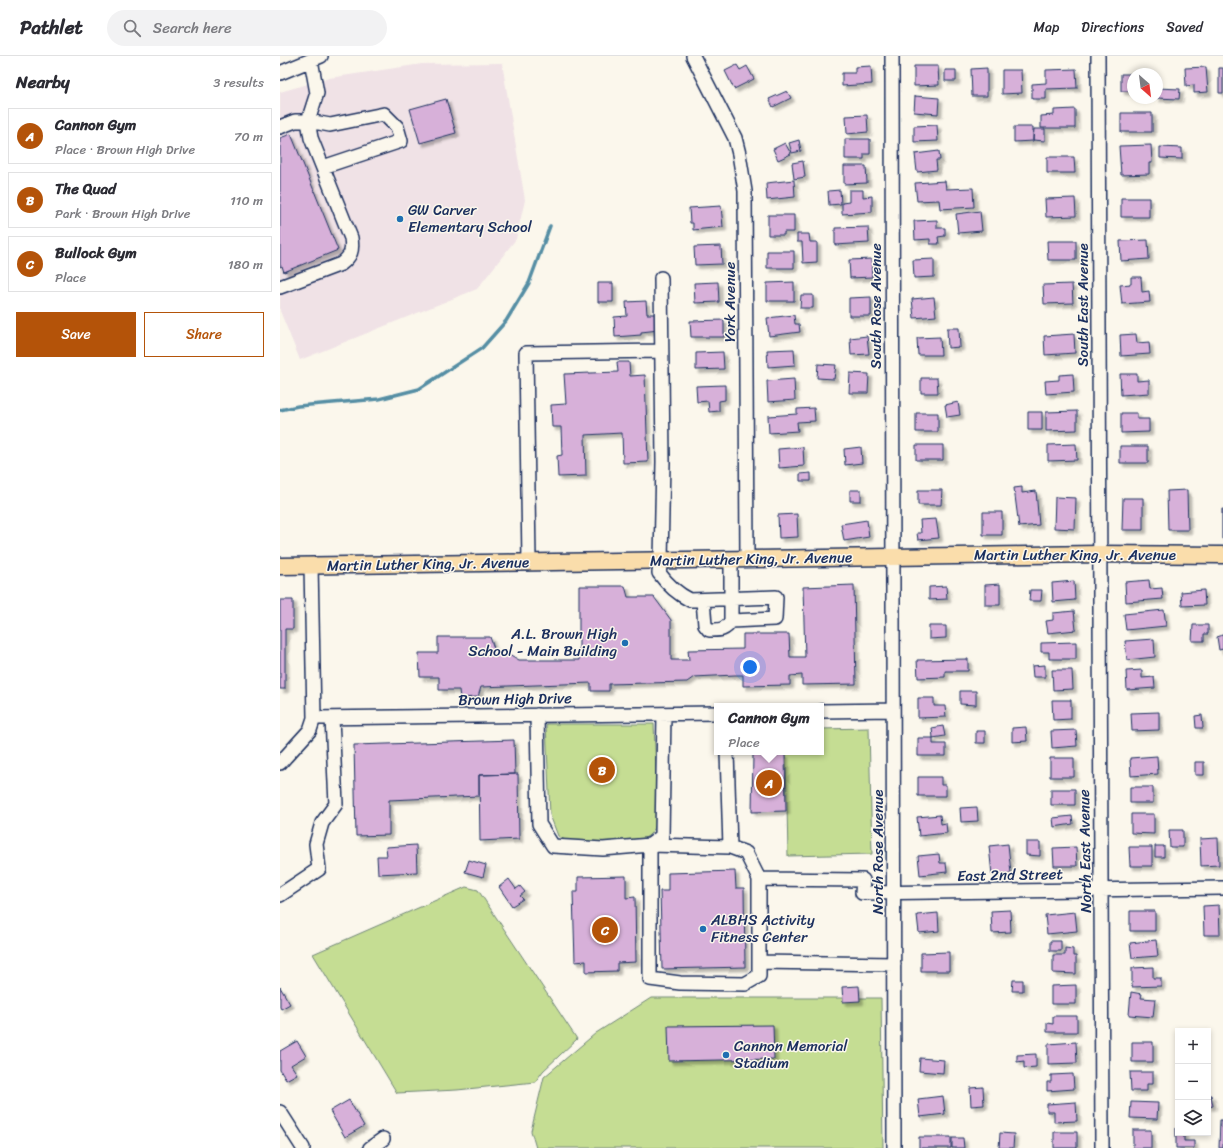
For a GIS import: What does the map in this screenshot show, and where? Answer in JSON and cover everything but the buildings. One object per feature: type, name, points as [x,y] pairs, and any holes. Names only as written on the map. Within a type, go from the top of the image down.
[{"type":"main road","name":"Martin Luther King, Jr. Avenue","points":[[280,566],[1099,554],[1223,555]]},
{"type":"street","name":"York Avenue","points":[[693,56],[735,138],[745,191],[739,559],[730,599],[730,621]]},
{"type":"street","name":"South Rose Avenue","points":[[892,56],[892,557]]},
{"type":"street","name":"South East Avenue","points":[[1098,56],[1099,554]]},
{"type":"street","points":[[280,73],[316,58],[318,93],[308,121],[311,138],[352,238],[353,249],[349,258],[341,264],[280,287]]},
{"type":"street","points":[[280,127],[296,121],[308,121],[330,125],[384,114],[397,127],[401,141],[323,167]]},
{"type":"street","points":[[661,278],[661,560],[658,573],[666,583],[680,595],[690,600],[776,598],[775,619],[730,621],[727,627],[722,630],[709,630],[703,620],[703,600]]},
{"type":"street","points":[[529,562],[526,353],[661,351]]},
{"type":"street","name":"North East Avenue","points":[[1099,554],[1102,890],[1102,1148]]},
{"type":"street","name":"North Rose Avenue","points":[[892,557],[894,1148]]},
{"type":"street","points":[[280,763],[310,730],[314,718],[311,565]]},
{"type":"street","points":[[824,711],[893,710]]},
{"type":"street","name":"Brown High Drive","points":[[314,718],[714,713]]},
{"type":"street","points":[[650,845],[662,836],[664,714]]},
{"type":"street","points":[[537,715],[539,824],[553,846],[603,849],[650,845],[730,847],[746,853],[759,879],[759,976],[745,984],[680,983],[650,979],[650,845]]},
{"type":"street","points":[[280,895],[319,869],[316,844],[322,823],[336,804],[332,718]]},
{"type":"street","points":[[727,755],[730,847]]},
{"type":"street","name":"East 2nd Street","points":[[759,879],[863,880],[862,893],[1223,888]]},
{"type":"street","points":[[759,962],[894,964]]},
{"type":"street","points":[[280,1112],[303,1148]]},
{"type":"street","points":[[370,1148],[383,1139]]},
{"type":"shaded area","name":"GW Carver Elementary School","points":[[502,63],[525,200],[516,239],[477,289],[300,360],[280,311],[280,92],[329,78],[422,64]]},
{"type":"green space","points":[[546,724],[654,724],[658,821],[648,836],[642,839],[623,843],[579,844],[566,841],[558,836],[550,815]]},
{"type":"green space","points":[[869,728],[872,854],[788,856],[786,755],[824,755],[824,729]]},
{"type":"green space","points":[[466,887],[478,890],[577,1039],[543,1071],[535,1082],[457,1090],[397,1093],[313,954]]},
{"type":"green space","name":"Cannon Memorial Stadium","points":[[651,998],[881,998],[883,1148],[536,1148],[531,1131],[544,1077],[596,1033]]},
{"type":"waterway","points":[[280,410],[298,406],[379,399],[419,389],[482,348],[506,321],[529,283],[550,226]]},
{"type":"place","name":"GW Carver Elementary School","points":[[400,219]]},
{"type":"place","name":"A.L. Brown High School - Main Building","points":[[625,643]]},
{"type":"place","name":"The Quad","points":[[602,770]]},
{"type":"place","name":"Cannon Gym","points":[[769,783]]},
{"type":"place","name":"ALBHS Activity Fitness Center","points":[[703,929]]},
{"type":"place","name":"Bullock Gym","points":[[605,930]]},
{"type":"place","name":"Cannon Memorial Stadium","points":[[726,1055]]}]
